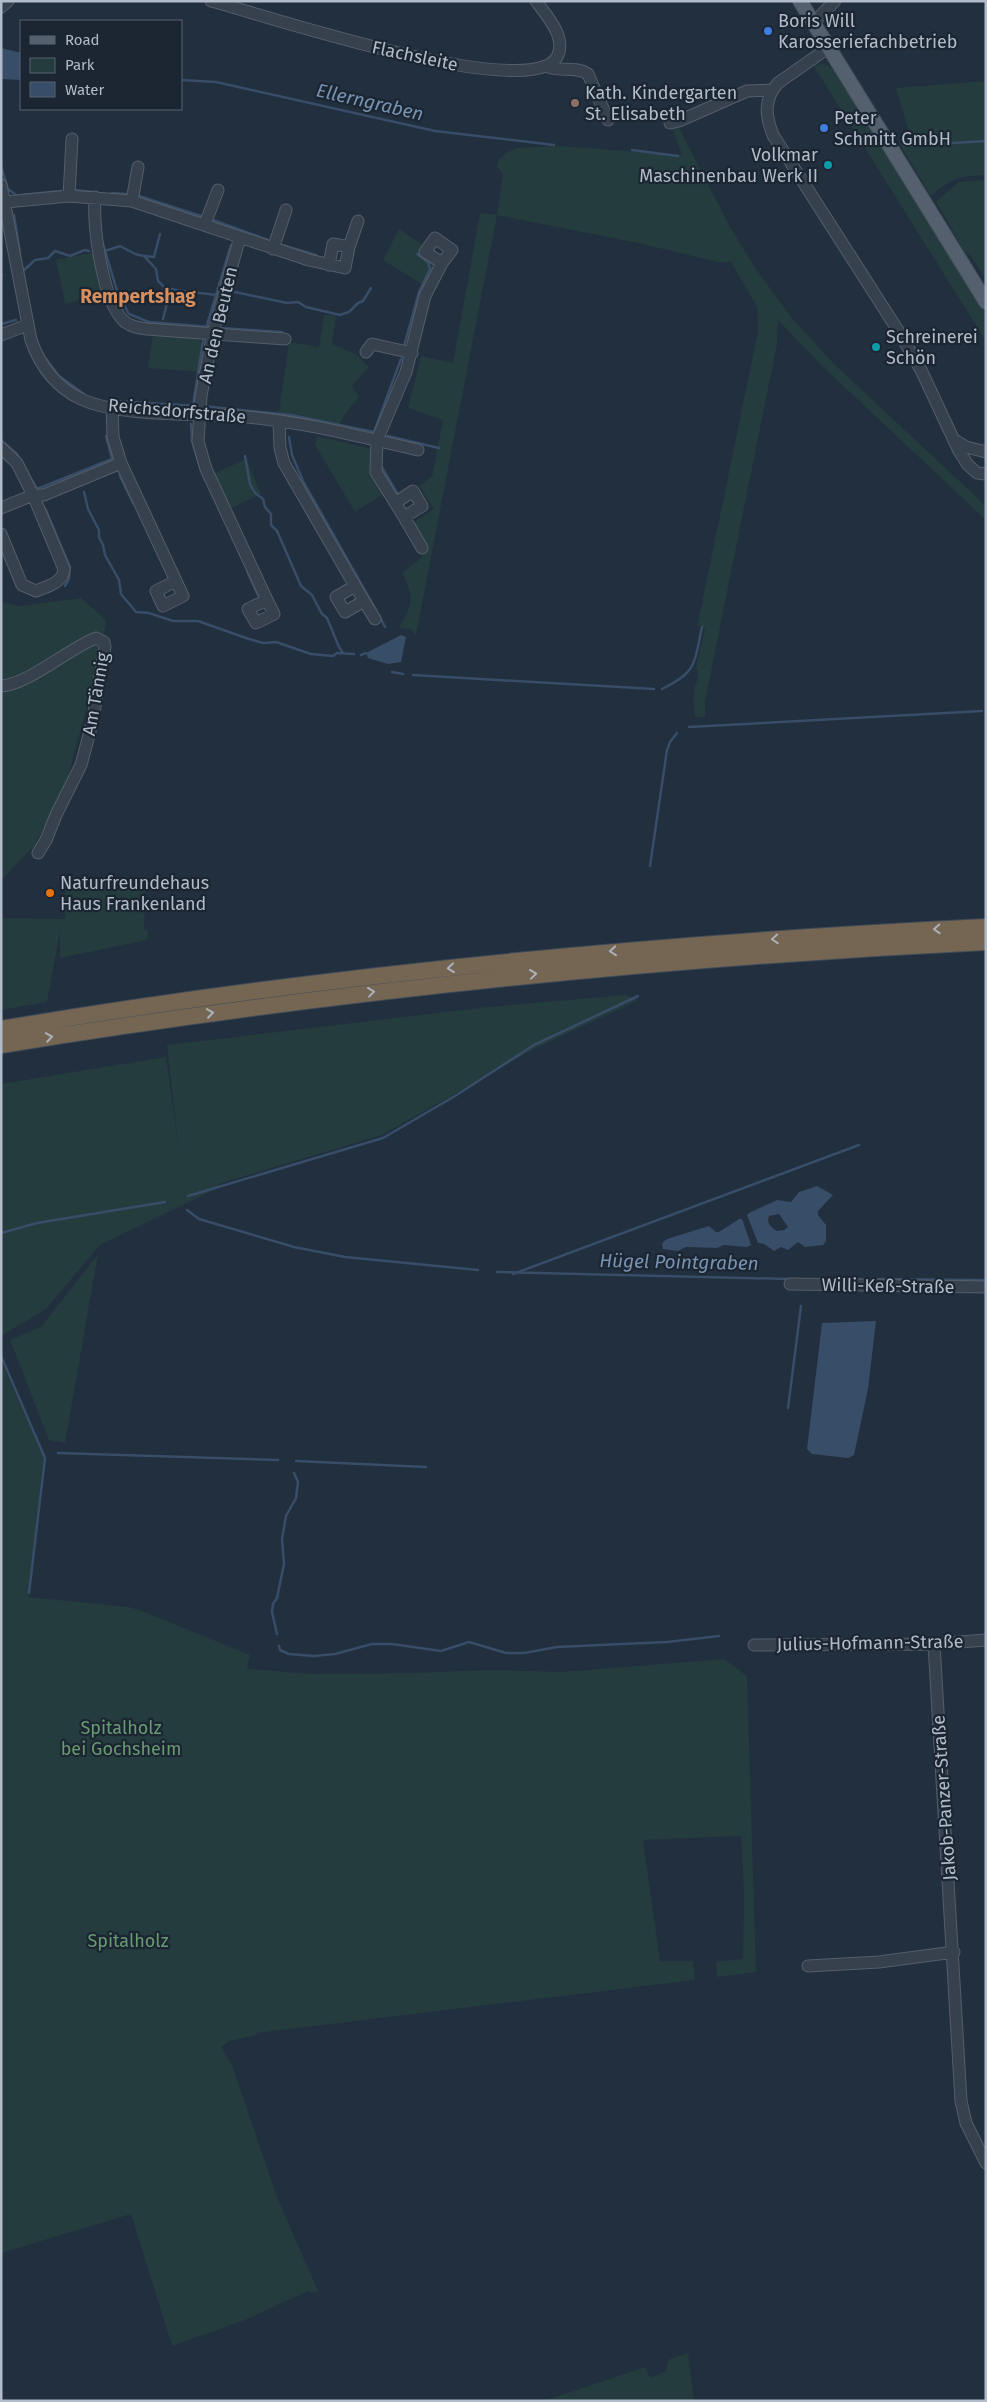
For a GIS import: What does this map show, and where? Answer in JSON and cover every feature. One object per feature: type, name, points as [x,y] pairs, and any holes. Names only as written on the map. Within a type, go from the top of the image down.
[{"type":"highway","points":[[1,1029],[222,996],[498,962],[726,942],[986,927]]},
{"type":"highway","points":[[1,1044],[249,1007],[502,977],[703,959],[986,942]]},
{"type":"main road","points":[[800,1],[986,302]]},
{"type":"street","points":[[1,7],[8,1]]},
{"type":"street","name":"Flachsleite","points":[[211,1],[396,53],[437,62],[493,69],[542,69],[548,67],[559,71],[582,70],[588,74],[608,120]]},
{"type":"street","points":[[536,1],[559,38],[558,55],[548,67]]},
{"type":"street","points":[[813,23],[836,1]]},
{"type":"street","points":[[828,48],[783,78],[772,90],[767,100],[766,115],[773,134],[899,332],[921,370],[953,439],[968,465],[977,473],[986,474]]},
{"type":"street","points":[[670,123],[679,121],[747,92],[772,90]]},
{"type":"street","points":[[69,196],[72,139]]},
{"type":"street","points":[[132,201],[138,167]]},
{"type":"street","name":"Reichsdorfstraße","points":[[1,185],[6,202],[28,325],[38,358],[56,381],[81,399],[112,408],[279,420],[325,428],[418,450]]},
{"type":"street","points":[[205,224],[218,190]]},
{"type":"street","points":[[6,202],[69,196],[132,201],[205,224],[273,249],[345,268],[349,247],[358,221]]},
{"type":"street","points":[[95,197],[94,227],[111,297],[122,319],[131,326],[147,330],[285,339]]},
{"type":"street","points":[[273,249],[286,210]]},
{"type":"street","name":"An den Beuten","points":[[240,237],[212,333],[204,376],[198,441],[201,455],[267,600]]},
{"type":"street","points":[[329,265],[333,244],[349,247]]},
{"type":"street","points":[[422,548],[376,472],[378,440],[412,353],[425,296],[442,264]]},
{"type":"street","points":[[1,335],[28,325]]},
{"type":"street","points":[[366,352],[372,344],[412,353]]},
{"type":"street","points":[[112,408],[113,437],[121,463],[176,582]]},
{"type":"street","points":[[279,420],[280,448],[284,463],[375,619]]},
{"type":"street","points":[[953,439],[966,447],[986,452]]},
{"type":"street","points":[[1,448],[16,463],[33,495],[64,568],[64,575],[59,581],[36,591],[22,585],[1,534]]},
{"type":"street","points":[[1,508],[33,495],[44,495],[121,463]]},
{"type":"street","points":[[395,503],[413,491],[422,506],[404,517]]},
{"type":"street","points":[[355,586],[336,597],[344,612],[364,601]]},
{"type":"street","name":"Am Tännig","points":[[1,686],[10,686],[23,680],[81,644],[96,638],[104,642],[105,647],[92,724],[81,765],[38,853]]},
{"type":"street","name":"Willi-Keß-Straße","points":[[790,1284],[986,1287]]},
{"type":"street","name":"Julius-Hofmann-Straße","points":[[754,1645],[934,1644],[986,1640]]},
{"type":"street","name":"Jakob-Panzer-Straße","points":[[934,1644],[954,1952],[962,2111],[973,2140],[986,2163]]},
{"type":"street","points":[[808,1966],[879,1962],[954,1952]]},
{"type":"green space","points":[[825,64],[833,69],[986,314],[986,341],[813,65]]},
{"type":"green space","points":[[986,81],[986,175],[956,179],[944,185],[931,196],[899,143],[910,136],[896,88]]},
{"type":"green space","points":[[676,122],[730,227],[756,269],[791,317],[832,362],[986,506],[986,520],[824,368],[778,320],[777,344],[705,702],[705,717],[695,717],[694,708],[694,689],[698,674],[696,668],[705,629],[700,625],[697,627],[758,331],[757,307],[731,262],[718,262],[638,243],[497,215],[503,174],[497,167],[499,159],[506,153],[517,148],[559,146],[682,155],[670,123]]},
{"type":"green space","points":[[986,180],[986,280],[971,256],[964,251],[936,201],[959,182]]},
{"type":"green space","points":[[480,213],[497,215],[416,635],[411,629],[399,628],[411,601],[409,589],[402,573],[421,558],[428,547],[414,522],[434,509],[419,486],[432,476],[443,420],[408,408],[421,356],[453,363]]},
{"type":"green space","points":[[399,229],[426,247],[439,267],[428,288],[383,260]]},
{"type":"green space","points":[[99,252],[109,292],[65,304],[56,259]]},
{"type":"green space","points":[[324,315],[336,316],[332,344],[356,354],[369,367],[352,386],[359,397],[336,429],[278,419],[289,342],[319,347]]},
{"type":"green space","points":[[153,334],[198,338],[204,348],[200,372],[148,368]]},
{"type":"green space","points":[[317,436],[372,449],[385,493],[355,512],[315,445]]},
{"type":"green space","points":[[246,459],[261,494],[227,510],[211,475]]},
{"type":"green space","points":[[81,598],[106,620],[102,652],[64,791],[34,846],[1,880],[1,602],[20,606]]},
{"type":"green space","points":[[66,879],[146,880],[144,930],[148,930],[147,940],[60,958],[60,931],[47,1002],[1,1010],[1,918],[65,919]]},
{"type":"green space","points":[[625,995],[639,1000],[536,1048],[382,1135],[218,1184],[218,1188],[100,1245],[46,1309],[1,1336],[1,1084],[166,1057],[179,1151],[167,1045],[488,1007]]},
{"type":"green space","points":[[98,1254],[65,1443],[49,1440],[10,1340],[41,1327]]},
{"type":"green space","points":[[1,1361],[44,1457],[28,1597],[129,1607],[142,1611],[250,1655],[247,1668],[251,1669],[310,1674],[490,1670],[562,1672],[724,1659],[747,1676],[756,1972],[717,1977],[716,1962],[743,1959],[744,1891],[741,1836],[643,1840],[660,1961],[693,1961],[695,1980],[256,2033],[256,2035],[229,2041],[221,2047],[232,2065],[277,2197],[318,2291],[314,2293],[308,2291],[245,2320],[172,2346],[131,2214],[1,2253]]},
{"type":"green space","points":[[688,2353],[694,2401],[544,2401],[645,2367],[650,2378],[666,2371],[668,2360]]},
{"type":"water","points":[[1,48],[20,53],[20,80],[1,79]]},
{"type":"water","points":[[401,635],[406,637],[401,662],[388,664],[368,658],[366,653]]},
{"type":"water","points":[[817,1186],[833,1195],[818,1211],[818,1215],[826,1225],[826,1241],[823,1245],[805,1247],[798,1242],[788,1250],[781,1247],[774,1251],[764,1244],[758,1243],[747,1215],[777,1200],[791,1202],[799,1192]],"holes":[[[779,1214],[788,1227],[777,1231],[769,1223],[769,1216]]]},
{"type":"water","points":[[742,1219],[751,1245],[747,1247],[724,1245],[717,1248],[686,1247],[678,1251],[663,1249],[662,1243],[667,1239],[709,1226],[716,1232],[719,1232]]},
{"type":"water","points":[[876,1321],[868,1389],[854,1455],[848,1458],[812,1454],[807,1449],[822,1323]]},
{"type":"waterway","name":"Ellerngraben","points":[[182,80],[216,82],[435,131],[554,145]]},
{"type":"waterway","name":"Ellerngraben","points":[[904,146],[986,141]]},
{"type":"waterway","name":"Ellerngraben","points":[[632,150],[678,156]]},
{"type":"waterway","points":[[1,166],[8,189],[16,195]]},
{"type":"waterway","points":[[76,190],[93,192]]},
{"type":"waterway","points":[[21,195],[61,191]]},
{"type":"waterway","points":[[112,193],[126,194]]},
{"type":"waterway","points":[[139,196],[201,216]]},
{"type":"waterway","points":[[14,215],[20,253]]},
{"type":"waterway","points":[[213,220],[268,240]]},
{"type":"waterway","points":[[145,256],[154,257],[160,234]]},
{"type":"waterway","points":[[103,244],[118,294],[129,314],[149,322],[211,327]]},
{"type":"waterway","points":[[206,328],[231,245]]},
{"type":"waterway","points":[[282,245],[316,255]]},
{"type":"waterway","points":[[105,251],[120,246],[135,254],[144,256],[156,269],[158,281],[164,287],[215,295]]},
{"type":"waterway","points":[[23,271],[35,260],[48,258],[55,251],[70,256],[85,250],[89,251]]},
{"type":"waterway","points":[[404,346],[419,292],[430,269],[428,262],[417,254]]},
{"type":"waterway","points":[[163,319],[167,303],[164,288]]},
{"type":"waterway","points":[[235,292],[287,303],[298,302],[306,307],[340,315],[349,312],[358,303],[363,301],[371,288]]},
{"type":"waterway","points":[[1,324],[16,320]]},
{"type":"waterway","points":[[219,328],[282,332]]},
{"type":"waterway","points":[[193,405],[204,335]]},
{"type":"waterway","points":[[46,359],[59,376],[84,394]]},
{"type":"waterway","points":[[203,406],[291,415],[374,432],[401,359]]},
{"type":"waterway","points":[[117,401],[198,406]]},
{"type":"waterway","points":[[191,424],[192,441],[201,471]]},
{"type":"waterway","points":[[1,440],[17,454],[37,489],[112,459],[106,436]]},
{"type":"waterway","points":[[388,436],[439,448]]},
{"type":"waterway","points":[[289,437],[292,455],[303,481],[376,610]]},
{"type":"waterway","points":[[245,456],[250,484],[255,493],[263,499],[265,507],[271,514],[271,525],[277,531],[301,586],[312,595],[322,614],[327,618],[343,653]]},
{"type":"waterway","points":[[381,466],[397,493]]},
{"type":"waterway","points":[[120,476],[133,503]]},
{"type":"waterway","points":[[84,492],[88,509],[99,530],[99,537],[105,555],[119,580],[121,594],[136,612],[149,613],[173,621],[198,621],[263,643],[276,642],[311,654],[333,656],[337,653],[354,654]]},
{"type":"waterway","points":[[45,508],[70,567],[69,579],[65,586]]},
{"type":"waterway","points":[[247,571],[258,595]]},
{"type":"waterway","points":[[380,617],[385,627]]},
{"type":"waterway","points":[[662,689],[682,677],[692,666],[702,627]]},
{"type":"waterway","points":[[361,655],[366,653]]},
{"type":"waterway","points":[[392,672],[403,674]]},
{"type":"waterway","points":[[413,675],[654,689]]},
{"type":"waterway","points":[[689,727],[982,711]]},
{"type":"waterway","points":[[650,866],[667,750],[677,733]]},
{"type":"waterway","points":[[188,1196],[383,1138],[455,1096],[534,1045],[638,996]]},
{"type":"waterway","points":[[513,1274],[859,1145]]},
{"type":"waterway","name":"Hügel Pointgraben","points":[[1,1233],[37,1223],[165,1202]]},
{"type":"waterway","name":"Hügel Pointgraben","points":[[187,1210],[199,1219],[294,1247],[345,1257],[478,1270]]},
{"type":"waterway","name":"Hügel Pointgraben","points":[[497,1272],[789,1279]]},
{"type":"waterway","name":"Hügel Pointgraben","points":[[835,1279],[861,1279]]},
{"type":"waterway","name":"Hügel Pointgraben","points":[[871,1279],[986,1280]]},
{"type":"waterway","points":[[788,1408],[801,1306]]},
{"type":"waterway","points":[[1,1356],[45,1458],[29,1593]]},
{"type":"waterway","points":[[58,1453],[278,1460]]},
{"type":"waterway","points":[[296,1461],[426,1467]]},
{"type":"waterway","points":[[277,1634],[272,1612],[284,1564],[282,1539],[286,1516],[296,1498],[298,1482],[294,1473]]},
{"type":"waterway","points":[[279,1646],[280,1650],[289,1654],[314,1656],[335,1654],[372,1644],[392,1644],[441,1651],[469,1642],[506,1653],[524,1653],[557,1647],[667,1642],[719,1636]]},
{"type":"place","name":"Boris Will Karosseriefachbetrieb","points":[[768,31]]},
{"type":"place","name":"Kath. Kindergarten St. Elisabeth","points":[[575,103]]},
{"type":"place","name":"Peter Schmitt GmbH","points":[[824,128]]},
{"type":"place","name":"Volkmar Maschinenbau Werk II","points":[[828,165]]},
{"type":"place","name":"Schreinerei Schön","points":[[876,347]]},
{"type":"place","name":"Naturfreundehaus Haus Frankenland","points":[[50,893]]},
{"type":"district","name":"Rempertshag","points":[[138,296]]},
{"type":"park label","name":"Spitalholz bei Gochsheim","points":[[121,1738]]},
{"type":"park label","name":"Spitalholz","points":[[128,1941]]}]
